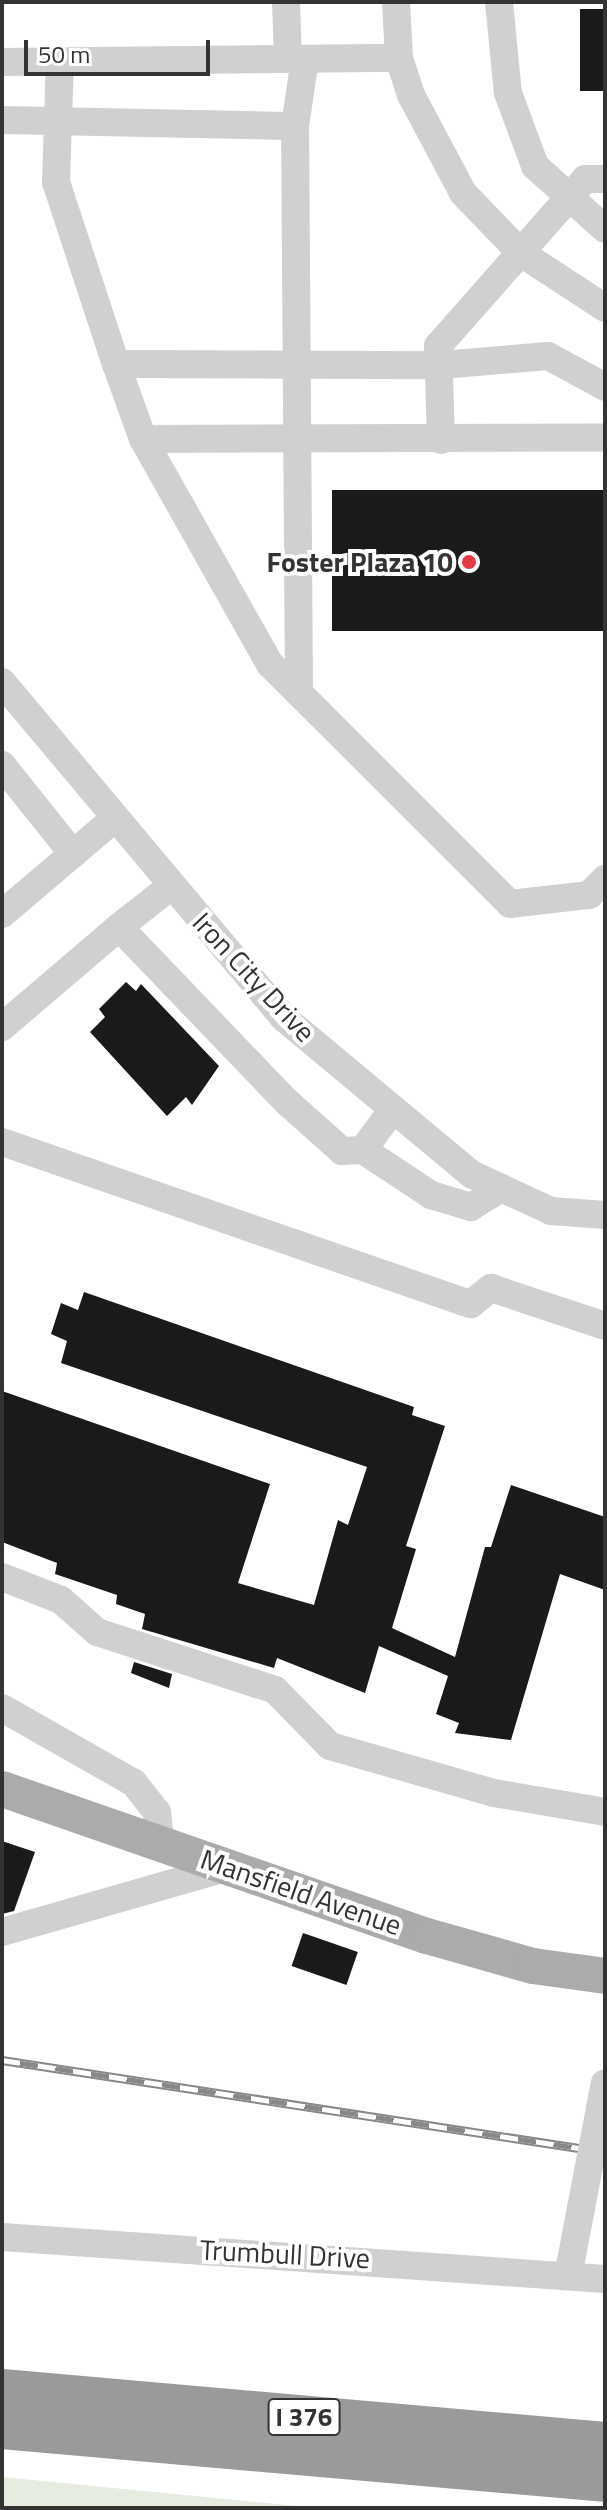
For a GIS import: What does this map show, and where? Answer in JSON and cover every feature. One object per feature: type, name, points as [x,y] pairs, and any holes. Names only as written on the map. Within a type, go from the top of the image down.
[{"type":"highway","name":"I 376","points":[[2,2390],[605,2443]]},
{"type":"highway","name":"I 376","points":[[2,2428],[605,2481]]},
{"type":"main road","name":"Mansfield Avenue","points":[[2,1789],[492,1956],[605,1976]]},
{"type":"street","points":[[286,2],[296,59],[301,364],[297,439],[299,693]]},
{"type":"street","points":[[396,2],[399,58],[441,160],[487,223],[521,253],[605,308]]},
{"type":"street","points":[[499,2],[508,93],[535,166],[568,200],[605,229]]},
{"type":"street","points":[[2,62],[399,58]]},
{"type":"street","points":[[60,61],[56,182],[116,364],[143,439],[270,664],[510,904],[589,895],[605,879]]},
{"type":"street","points":[[2,120],[58,118],[295,126]]},
{"type":"street","points":[[441,440],[438,346],[585,179],[605,179]]},
{"type":"street","points":[[116,364],[441,365],[548,356],[605,387]]},
{"type":"street","points":[[143,439],[605,437]]},
{"type":"street","name":"Iron City Drive","points":[[2,682],[170,887],[284,1018],[471,1174],[551,1211],[605,1215]]},
{"type":"street","points":[[2,765],[73,854]]},
{"type":"street","points":[[2,914],[114,819]]},
{"type":"street","points":[[2,1027],[170,887]]},
{"type":"street","points":[[119,927],[287,1102],[342,1151],[363,1150],[431,1195],[471,1207],[502,1188]]},
{"type":"street","points":[[363,1150],[393,1109]]},
{"type":"street","points":[[2,1142],[471,1304],[491,1288],[605,1326]]},
{"type":"street","points":[[2,1577],[61,1600],[97,1632],[275,1690],[330,1746],[494,1793],[605,1812]]},
{"type":"street","points":[[2,1708],[134,1783],[157,1812],[160,1843]]},
{"type":"street","points":[[2,1932],[228,1867]]},
{"type":"street","points":[[569,2271],[603,2095]]},
{"type":"street","name":"Trumbull Drive","points":[[2,2237],[569,2271],[605,2279]]},
{"type":"shaded area","points":[[2,2477],[317,2508],[2,2508]]},
{"type":"building","points":[[580,9],[605,9],[605,91],[580,91]]},
{"type":"building","name":"Foster Plaza 10","points":[[332,490],[605,490],[605,631],[332,631]]},
{"type":"building","points":[[126,982],[136,991],[141,984],[219,1066],[192,1105],[186,1097],[167,1116],[90,1032],[105,1017],[99,1009]]},
{"type":"building","points":[[84,1292],[414,1407],[412,1415],[445,1426],[406,1546],[416,1549],[392,1628],[455,1657],[485,1547],[491,1547],[511,1485],[605,1517],[605,1590],[560,1574],[511,1740],[455,1733],[459,1723],[436,1714],[448,1676],[379,1646],[365,1693],[277,1658],[274,1668],[142,1629],[145,1614],[116,1604],[117,1595],[55,1574],[57,1563],[2,1542],[2,1391],[270,1484],[238,1583],[314,1605],[338,1520],[348,1525],[367,1467],[61,1363],[67,1341],[51,1334],[61,1303],[78,1310]]},
{"type":"building","points":[[134,1662],[172,1674],[169,1688],[131,1673]]},
{"type":"building","points":[[2,1841],[35,1852],[14,1911],[2,1914]]},
{"type":"building","points":[[303,1933],[358,1952],[346,1985],[292,1966]]},
{"type":"railway","points":[[2,2060],[605,2152]]},
{"type":"place","name":"Foster Plaza 10","points":[[469,562]]}]
